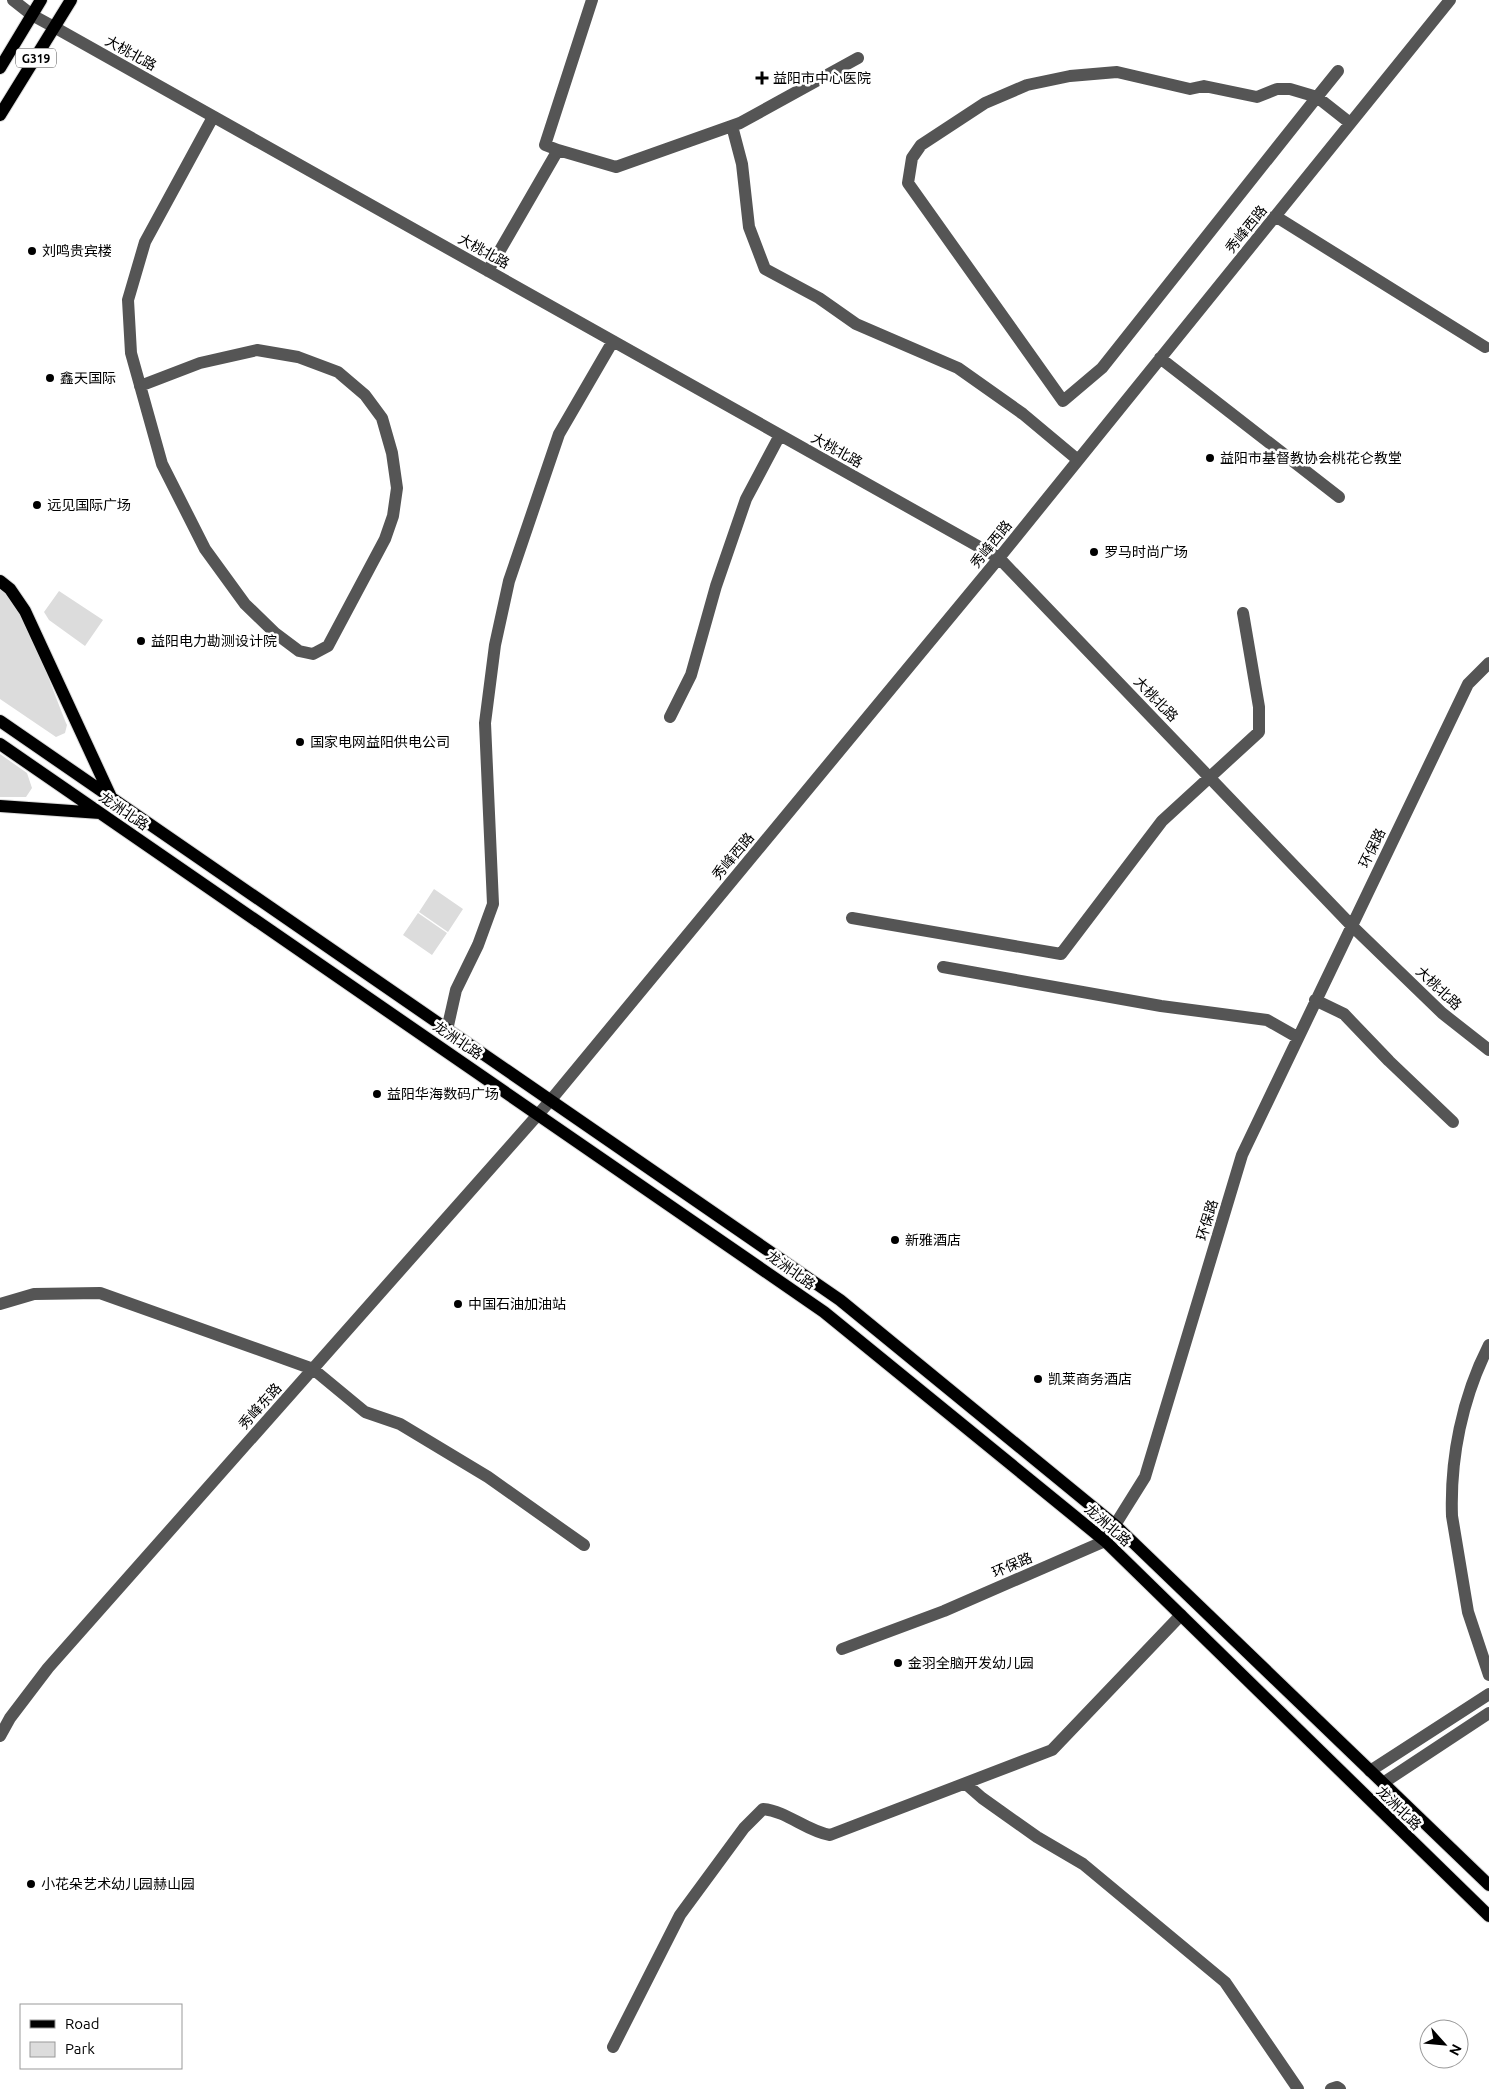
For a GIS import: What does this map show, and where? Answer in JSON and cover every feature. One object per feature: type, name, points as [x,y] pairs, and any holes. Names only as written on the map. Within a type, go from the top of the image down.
[{"type":"main road","name":"G319","points":[[0,68],[41,0]]},
{"type":"main road","name":"G319","points":[[0,115],[71,0]]},
{"type":"main road","points":[[0,582],[10,588],[25,611],[111,797]]},
{"type":"main road","name":"龙洲北路","points":[[0,721],[840,1300],[1116,1526],[1489,1885]]},
{"type":"main road","name":"龙洲北路","points":[[0,744],[824,1312],[1105,1541],[1489,1916]]},
{"type":"main road","points":[[0,806],[101,813]]},
{"type":"street","name":"大桃北路","points":[[13,0],[32,15],[54,28],[999,558],[1351,925],[1442,1013],[1489,1050]]},
{"type":"street","points":[[592,0],[545,145],[616,167],[732,126],[858,58]]},
{"type":"street","name":"秀峰西路","points":[[550,1101],[999,558],[1450,0]]},
{"type":"street","points":[[1338,71],[1317,97],[1102,368],[1063,401],[908,183],[912,158],[921,145],[985,103],[1027,85],[1070,76],[1117,72],[1190,89],[1204,86],[1257,97],[1277,89],[1290,89],[1317,97],[1350,124]]},
{"type":"street","points":[[140,386],[200,362],[257,350],[298,357],[338,372],[365,395],[382,418],[392,453],[397,488],[393,516],[385,539],[328,646],[313,654],[299,651],[275,633],[245,604],[204,550],[162,464],[140,386],[131,353],[128,300],[145,242],[213,117]]},
{"type":"street","points":[[732,126],[742,164],[749,226],[765,269],[819,298],[856,324],[958,368],[1023,414],[1078,460]]},
{"type":"street","points":[[488,271],[558,150]]},
{"type":"street","points":[[1275,216],[1485,348]]},
{"type":"street","points":[[447,1030],[456,990],[478,945],[494,904],[485,723],[495,645],[509,581],[559,434],[613,341]]},
{"type":"street","points":[[1160,358],[1339,497]]},
{"type":"street","points":[[670,717],[691,675],[716,586],[746,498],[780,435]]},
{"type":"street","points":[[852,918],[1061,954],[1162,821],[1259,732],[1259,707],[1243,613]]},
{"type":"street","name":"环保路","points":[[842,1648],[944,1611],[1105,1541],[1116,1526],[1145,1477],[1242,1155],[1468,684],[1489,663]]},
{"type":"street","points":[[943,968],[1161,1006],[1267,1020],[1297,1037]]},
{"type":"street","points":[[1315,1000],[1344,1014],[1389,1061],[1453,1122]]},
{"type":"street","name":"秀峰东路","points":[[0,1736],[10,1718],[48,1668],[550,1101]]},
{"type":"street","points":[[0,1304],[34,1294],[100,1292],[313,1369],[365,1412],[400,1424],[472,1467],[584,1545]]},
{"type":"street","points":[[1489,1345],[1480,1363],[1466,1404],[1455,1452],[1452,1516],[1468,1612],[1489,1675]]},
{"type":"street","points":[[613,2048],[680,1915],[744,1828],[763,1809],[773,1810],[816,1833],[830,1835],[1052,1750],[1181,1615]]},
{"type":"street","points":[[1370,1771],[1489,1694]]},
{"type":"street","points":[[1383,1783],[1489,1714]]},
{"type":"street","points":[[966,1784],[982,1798],[1037,1837],[1083,1864],[1225,1982],[1298,2089]]},
{"type":"street","points":[[1330,2089],[1336,2087],[1340,2089]]},
{"type":"green space","points":[[0,588],[19,612],[67,725],[65,733],[56,737],[0,699]]},
{"type":"green space","points":[[59,591],[103,620],[85,646],[49,620],[44,612]]},
{"type":"green space","points":[[0,754],[27,773],[32,788],[26,797],[0,797]]},
{"type":"green space","points":[[434,889],[463,909],[448,932],[419,912]]},
{"type":"green space","points":[[418,913],[447,933],[432,955],[403,935]]},
{"type":"place","name":"益阳市中心医院","points":[[762,78]]},
{"type":"place","name":"刘鸣贵宾楼","points":[[32,251]]},
{"type":"place","name":"鑫天国际","points":[[50,378]]},
{"type":"place","name":"益阳市基督教协会桃花仑教堂","points":[[1210,458]]},
{"type":"place","name":"远见国际广场","points":[[37,505]]},
{"type":"place","name":"罗马时尚广场","points":[[1094,552]]},
{"type":"place","name":"益阳电力勘测设计院","points":[[141,641]]},
{"type":"place","name":"国家电网益阳供电公司","points":[[300,742]]},
{"type":"place","name":"益阳华海数码广场","points":[[377,1094]]},
{"type":"place","name":"新雅酒店","points":[[895,1240]]},
{"type":"place","name":"中国石油加油站","points":[[458,1304]]},
{"type":"place","name":"凯莱商务酒店","points":[[1038,1379]]},
{"type":"place","name":"金羽全脑开发幼儿园","points":[[898,1663]]},
{"type":"place","name":"小花朵艺术幼儿园赫山园","points":[[31,1884]]}]
